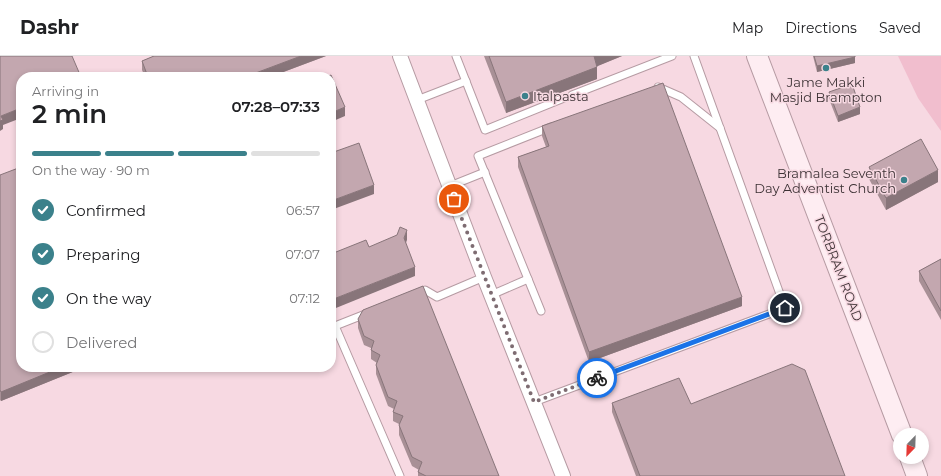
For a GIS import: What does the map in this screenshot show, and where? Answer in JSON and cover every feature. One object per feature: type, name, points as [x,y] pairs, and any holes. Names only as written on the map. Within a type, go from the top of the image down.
[{"type":"main road","name":"TORBRAM ROAD","points":[[757,56],[899,428]]},
{"type":"main road","points":[[913,464],[917,476]]},
{"type":"street","points":[[400,56],[484,277],[563,476]]},
{"type":"lane","points":[[456,56],[485,130],[564,98]]},
{"type":"lane","points":[[572,95],[672,56]]},
{"type":"lane","points":[[534,402],[785,308],[694,56]]},
{"type":"lane","points":[[417,100],[466,81]]},
{"type":"lane","points":[[653,88],[660,86],[681,98],[720,128]]},
{"type":"lane","points":[[541,311],[478,156],[557,125]]},
{"type":"lane","points":[[450,186],[485,172]]},
{"type":"lane","points":[[411,296],[425,290],[437,297],[484,277]]},
{"type":"lane","points":[[491,295],[528,279]]},
{"type":"lane","points":[[336,326],[376,309]]},
{"type":"lane","points":[[336,328],[400,476]]},
{"type":"shaded area","points":[[898,56],[941,56],[941,131],[918,98]]},
{"type":"building","points":[[0,56],[72,56],[79,72],[16,72],[16,110],[1,116],[3,120],[0,121]]},
{"type":"building","points":[[154,56],[301,56],[258,72],[146,72],[142,61]]},
{"type":"building","name":"Italpasta","points":[[489,56],[594,56],[597,67],[506,102]]},
{"type":"building","points":[[814,56],[855,56],[855,57],[817,66]]},
{"type":"building","points":[[663,83],[742,297],[589,352],[518,157],[549,146],[542,126]]},
{"type":"building","points":[[852,84],[860,107],[838,116],[829,92]]},
{"type":"building","points":[[336,86],[345,107],[336,111]]},
{"type":"building","name":"Bramalea Seventh Day Adventist Church","points":[[921,139],[938,170],[886,198],[869,167]]},
{"type":"building","points":[[359,143],[374,185],[336,199],[336,151]]},
{"type":"building","points":[[16,169],[16,372],[50,372],[1,392],[0,390],[0,175]]},
{"type":"building","points":[[400,227],[407,230],[404,238],[415,267],[336,298],[336,252],[366,240],[369,247],[397,235]]},
{"type":"building","points":[[941,259],[941,311],[919,271]]},
{"type":"building","points":[[423,286],[499,476],[426,476],[418,472],[422,462],[412,457],[399,425],[403,416],[393,412],[397,401],[388,397],[376,365],[380,355],[371,350],[374,341],[364,336],[358,319],[363,310]]},
{"type":"building","points":[[792,364],[805,370],[845,476],[640,476],[612,403],[679,378],[691,404]]},
{"type":"way so far","points":[[454,199],[534,402],[597,378]]},
{"type":"place","name":"Jame Makki Masjid Brampton","points":[[826,68]]},
{"type":"place","name":"Italpasta","points":[[525,96]]},
{"type":"place","name":"Bramalea Seventh Day Adventist Church","points":[[904,180]]},
{"type":"route","points":[[597,378],[785,308]]}]
